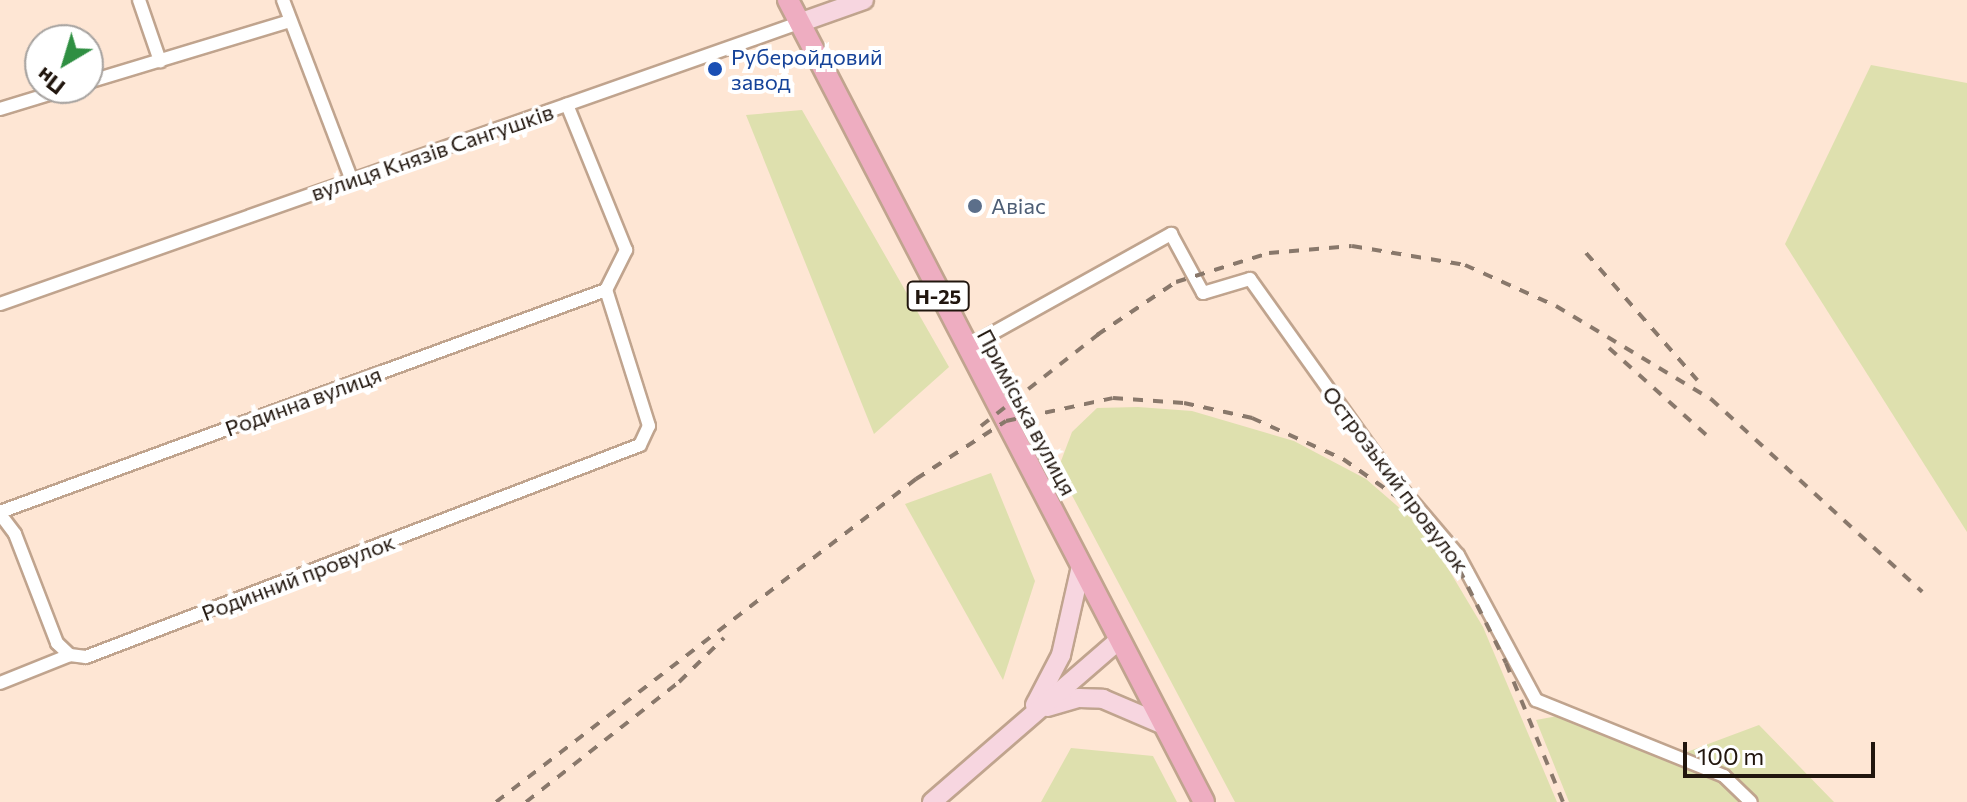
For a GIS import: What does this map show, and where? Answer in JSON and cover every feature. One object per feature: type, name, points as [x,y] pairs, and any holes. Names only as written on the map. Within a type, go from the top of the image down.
[{"type":"main road","name":"Приміська вулиця","points":[[788,0],[1204,802]]},
{"type":"main road","name":"вулиця Князів Сангушків","points":[[799,23],[864,0]]},
{"type":"main road","points":[[1030,715],[1061,655],[1081,566]]},
{"type":"main road","points":[[932,802],[1119,640]]},
{"type":"main road","points":[[1030,715],[1058,702],[1103,699],[1164,725]]},
{"type":"street","points":[[139,0],[160,61]]},
{"type":"street","points":[[283,0],[352,181]]},
{"type":"street","points":[[104,77],[290,21]]},
{"type":"street","name":"вулиця Князів Сангушків","points":[[0,304],[799,23]]},
{"type":"street","points":[[0,109],[24,102]]},
{"type":"street","points":[[567,105],[626,250],[606,290]]},
{"type":"street","name":"Острозький провулок","points":[[966,348],[1171,234],[1203,293],[1250,279],[1389,474],[1458,555],[1536,700],[1724,776],[1751,802]]},
{"type":"street","name":"Родинний провулок","points":[[0,683],[70,655],[86,657],[631,452],[649,426],[606,290]]},
{"type":"street","name":"Родинна вулиця","points":[[0,513],[606,290]]},
{"type":"street","points":[[0,513],[15,534],[57,643],[70,655]]},
{"type":"green space","points":[[1871,65],[1967,83],[1967,532],[1785,244]]},
{"type":"green space","points":[[802,110],[949,367],[874,434],[746,115]]},
{"type":"green space","points":[[1097,408],[1192,411],[1294,441],[1366,479],[1425,530],[1483,627],[1557,802],[1235,802],[1058,469],[1072,432]]},
{"type":"green space","points":[[991,473],[1035,581],[1003,680],[905,504]]},
{"type":"green space","points":[[1563,715],[1668,759],[1759,725],[1834,802],[1569,802],[1536,720]]},
{"type":"green space","points":[[1071,748],[1153,756],[1177,802],[1041,802]]},
{"type":"railway","points":[[1097,335],[1176,282],[1269,253],[1352,246],[1465,265],[1556,306],[1711,399],[1922,592]]},
{"type":"railway","points":[[1586,253],[1697,380]]},
{"type":"railway","points":[[981,426],[1104,330]]},
{"type":"railway","points":[[1609,348],[1713,441]]},
{"type":"railway","points":[[496,802],[916,479],[1006,421],[1113,398],[1184,403],[1252,418],[1343,459],[1400,499],[1459,569],[1506,663],[1563,802]]},
{"type":"railway","points":[[526,802],[679,682],[724,638]]},
{"type":"place","name":"Руберойдовий завод","points":[[715,69]]},
{"type":"place","name":"Авіас","points":[[975,206]]}]
